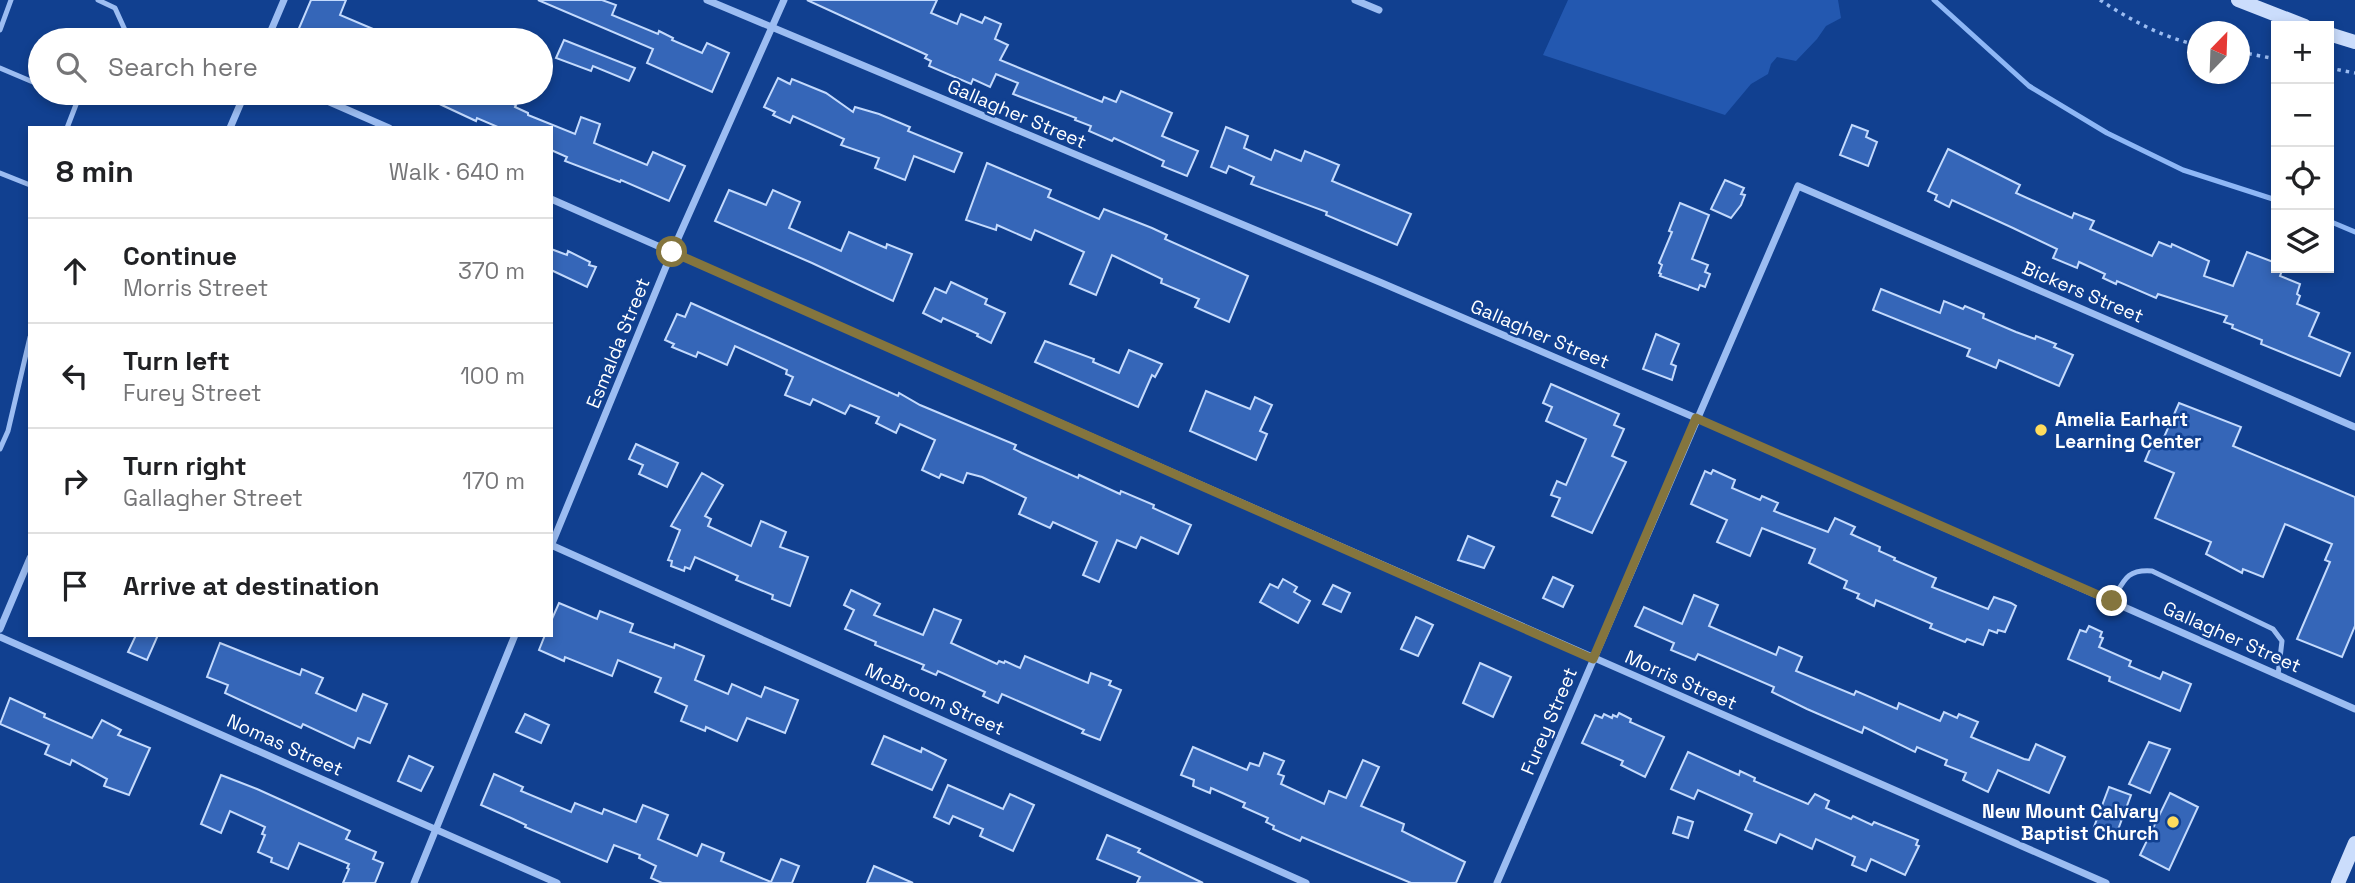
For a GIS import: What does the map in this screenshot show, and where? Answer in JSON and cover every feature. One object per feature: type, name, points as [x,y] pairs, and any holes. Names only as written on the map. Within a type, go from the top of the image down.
[{"type":"street","points":[[272,28],[284,0]]},
{"type":"street","name":"Gallagher Street","points":[[707,0],[1382,283],[1696,418],[2355,709]]},
{"type":"street","name":"Esmalda Street","points":[[553,540],[672,252],[784,0]]},
{"type":"street","points":[[1355,0],[1379,10]]},
{"type":"street","points":[[2238,0],[2292,21]]},
{"type":"street","points":[[2334,36],[2355,42]]},
{"type":"street","points":[[231,126],[240,105]]},
{"type":"street","points":[[336,105],[384,126]]},
{"type":"street","name":"Furey Street","points":[[1497,883],[1798,186]]},
{"type":"street","name":"Bickers Street","points":[[1798,186],[2355,427]]},
{"type":"street","name":"Morris Street","points":[[553,200],[2106,883]]},
{"type":"street","name":"McBroom Street","points":[[553,546],[1306,883]]},
{"type":"street","points":[[0,629],[28,563]]},
{"type":"street","points":[[414,883],[514,637]]},
{"type":"street","name":"Nomas Street","points":[[0,638],[557,883]]},
{"type":"street","points":[[2338,883],[2355,843]]},
{"type":"lane","points":[[0,30],[11,0]]},
{"type":"lane","points":[[98,0],[116,8],[124,28]]},
{"type":"lane","points":[[0,68],[28,80]]},
{"type":"lane","points":[[68,126],[76,105]]},
{"type":"lane","points":[[0,173],[28,184]]},
{"type":"lane","points":[[0,449],[8,430],[28,345]]},
{"type":"lane","points":[[2112,601],[2126,577],[2136,570],[2152,571],[2273,629],[2282,641],[2278,675]]},
{"type":"path","points":[[2099,0],[2141,24],[2187,42]]},
{"type":"path","points":[[2250,54],[2271,58]]},
{"type":"path","points":[[2334,69],[2355,73]]},
{"type":"shaded area","points":[[1568,0],[1838,0],[1841,18],[1826,26],[1796,61],[1777,57],[1768,74],[1751,84],[1725,115],[1543,55]]},
{"type":"building","points":[[311,0],[346,0],[340,15],[371,28],[299,28]]},
{"type":"building","points":[[538,0],[602,0],[616,5],[612,15],[658,34],[659,31],[702,53],[707,43],[729,53],[712,92],[647,63],[653,49]]},
{"type":"building","points":[[807,0],[937,0],[931,13],[957,24],[961,14],[982,23],[985,17],[1001,24],[995,39],[1008,45],[1000,60],[1102,102],[1104,97],[1116,102],[1121,91],[1172,113],[1162,136],[1198,151],[1187,176],[1162,166],[1164,161],[1114,138],[1112,141],[1089,131],[1091,126],[1075,120],[1076,118],[1013,94],[1018,83],[996,74],[990,87],[973,79],[971,84],[929,66],[931,61],[925,58],[927,55]]},
{"type":"building","points":[[564,40],[635,68],[629,81],[593,66],[591,71],[556,58]]},
{"type":"building","points":[[778,78],[790,84],[792,79],[826,93],[853,112],[855,107],[879,114],[910,127],[908,131],[962,153],[954,172],[914,156],[905,180],[875,168],[879,158],[841,145],[844,139],[793,116],[790,123],[773,115],[775,112],[764,107]]},
{"type":"building","points":[[442,105],[516,105],[515,107],[528,115],[575,134],[581,117],[600,124],[594,143],[647,165],[653,152],[685,166],[669,201],[621,180],[620,182],[565,161],[567,157],[553,151],[553,126],[495,126],[477,118],[476,121]]},
{"type":"building","points":[[1852,125],[1868,131],[1866,137],[1877,142],[1868,166],[1840,155]]},
{"type":"building","points":[[1226,127],[1248,136],[1244,148],[1271,160],[1275,150],[1301,161],[1305,151],[1339,165],[1332,181],[1411,214],[1397,245],[1326,215],[1327,212],[1251,184],[1254,177],[1229,166],[1226,173],[1211,167]]},
{"type":"building","points":[[1948,149],[2020,185],[2016,193],[2072,218],[2074,213],[2094,221],[2090,229],[2152,256],[2159,242],[2171,247],[2172,244],[2209,261],[2204,276],[2233,286],[2247,252],[2271,261],[2271,273],[2281,273],[2280,276],[2300,284],[2297,304],[2319,313],[2309,336],[2350,353],[2340,376],[2261,344],[2262,340],[2224,322],[2227,316],[2158,294],[2156,298],[2117,281],[2116,284],[2103,278],[2105,274],[2079,262],[2077,268],[2053,258],[2057,249],[1952,200],[1949,207],[1935,200],[1937,195],[1928,191]]},
{"type":"building","points":[[987,163],[1051,190],[1048,197],[1099,219],[1104,209],[1152,228],[1167,235],[1165,239],[1248,276],[1229,322],[1195,307],[1199,299],[1161,283],[1162,279],[1112,255],[1096,295],[1070,284],[1084,252],[1035,230],[1031,240],[997,225],[996,230],[966,220]]},
{"type":"building","points":[[1725,180],[1744,188],[1741,194],[1745,195],[1741,205],[1731,218],[1711,209]]},
{"type":"building","points":[[729,190],[766,205],[773,190],[800,202],[789,228],[841,251],[849,232],[886,248],[887,244],[912,254],[893,301],[715,221]]},
{"type":"building","points":[[1680,203],[1709,215],[1692,259],[1708,265],[1705,272],[1710,274],[1705,287],[1700,285],[1698,290],[1660,276],[1659,273],[1662,265],[1659,263]]},
{"type":"building","points":[[553,250],[567,255],[568,251],[596,267],[587,287],[553,271]]},
{"type":"building","points":[[951,282],[987,299],[985,304],[1005,313],[991,343],[943,318],[941,322],[923,313],[935,288],[946,293]]},
{"type":"building","points":[[1881,289],[1940,313],[1944,301],[1963,309],[1965,306],[1984,314],[1983,318],[2035,339],[2036,336],[2056,344],[2054,347],[2073,355],[2059,386],[1999,360],[1996,368],[1967,356],[1970,349],[1873,310]]},
{"type":"building","points":[[691,303],[898,396],[899,393],[920,405],[1016,445],[1014,449],[1078,478],[1079,475],[1120,494],[1121,491],[1154,505],[1153,508],[1191,525],[1178,554],[1141,537],[1136,548],[1117,540],[1099,582],[1083,575],[1097,542],[1053,522],[1050,528],[1019,514],[1026,498],[982,477],[967,473],[963,483],[941,474],[939,478],[922,470],[935,440],[900,424],[896,433],[876,423],[879,417],[850,405],[845,414],[813,399],[810,405],[785,395],[793,377],[786,374],[787,370],[735,346],[727,365],[698,352],[696,357],[672,347],[674,344],[665,340],[677,314],[685,317]]},
{"type":"building","points":[[1656,334],[1679,344],[1671,364],[1676,366],[1672,380],[1643,369]]},
{"type":"building","points":[[1045,341],[1094,359],[1093,362],[1119,373],[1129,350],[1162,364],[1155,377],[1152,375],[1138,407],[1035,362]]},
{"type":"building","points":[[1551,384],[1619,414],[1614,425],[1624,429],[1612,456],[1626,462],[1592,533],[1552,516],[1560,498],[1551,495],[1557,481],[1566,485],[1586,439],[1546,421],[1552,407],[1543,403]]},
{"type":"building","points":[[1206,391],[1250,409],[1255,397],[1272,405],[1260,431],[1267,434],[1256,460],[1190,431]]},
{"type":"building","points":[[2179,403],[2241,427],[2233,446],[2355,497],[2355,626],[2342,657],[2297,639],[2330,562],[2325,560],[2332,544],[2285,524],[2263,577],[2243,569],[2242,573],[2206,554],[2211,542],[2155,518],[2174,473],[2145,461],[2153,442],[2161,444]]},
{"type":"building","points":[[636,444],[678,463],[667,487],[639,474],[643,465],[629,459]]},
{"type":"building","points":[[1713,470],[1735,480],[1732,488],[1760,500],[1762,496],[1778,503],[1774,511],[1828,532],[1835,518],[1855,527],[1851,534],[1880,547],[1879,551],[1895,558],[1894,560],[1936,578],[1932,587],[1988,609],[1994,597],[2011,603],[2016,606],[2005,632],[1989,630],[1983,645],[1967,639],[1965,642],[1930,628],[1932,624],[1876,600],[1874,606],[1857,598],[1859,594],[1844,588],[1847,581],[1809,563],[1815,549],[1762,528],[1750,556],[1717,542],[1727,520],[1691,504],[1705,471],[1711,474]]},
{"type":"building","points":[[702,473],[723,485],[705,516],[711,519],[708,526],[751,546],[761,521],[786,532],[780,547],[808,557],[790,606],[772,599],[773,595],[736,580],[738,576],[695,557],[690,569],[685,567],[684,571],[671,566],[672,561],[668,560],[680,530],[671,526]]},
{"type":"building","points":[[1468,536],[1494,547],[1484,568],[1458,560]]},
{"type":"building","points":[[1553,577],[1573,586],[1563,607],[1543,598]]},
{"type":"building","points":[[1283,579],[1297,587],[1294,592],[1310,601],[1298,623],[1260,602],[1270,584],[1278,588]]},
{"type":"building","points":[[1333,585],[1350,593],[1341,612],[1323,604]]},
{"type":"building","points":[[851,590],[880,604],[874,615],[923,635],[934,609],[961,620],[951,643],[997,664],[999,661],[1005,661],[1020,668],[1025,656],[1088,683],[1091,673],[1111,681],[1109,685],[1121,690],[1100,740],[1082,733],[1084,730],[1002,694],[998,703],[983,696],[985,692],[938,671],[936,675],[922,669],[924,665],[875,645],[876,642],[845,629],[854,610],[844,605]]},
{"type":"building","points":[[1694,595],[1718,605],[1709,626],[1776,655],[1779,647],[1802,657],[1796,671],[1854,695],[1856,691],[1897,709],[1899,703],[1940,721],[1944,712],[1957,718],[1959,714],[1978,722],[1971,737],[2024,759],[2029,760],[2036,744],[2065,757],[2049,793],[1998,770],[1988,792],[1963,780],[1966,773],[1945,765],[1947,760],[1917,747],[1915,752],[1864,727],[1862,733],[1772,692],[1774,687],[1698,654],[1695,660],[1671,650],[1674,643],[1635,626],[1644,607],[1682,624]]},
{"type":"building","points":[[559,603],[597,619],[600,611],[633,624],[630,632],[674,648],[675,644],[704,656],[695,680],[728,694],[732,684],[761,697],[765,687],[798,700],[785,733],[747,718],[737,741],[706,727],[705,731],[681,721],[687,706],[655,692],[661,678],[618,660],[612,676],[565,657],[564,661],[539,650],[544,637],[553,637],[553,616]]},
{"type":"building","points":[[1416,617],[1433,625],[1418,656],[1401,649]]},
{"type":"building","points":[[2089,626],[2102,632],[2100,637],[2103,638],[2099,647],[2131,661],[2129,666],[2160,679],[2163,672],[2191,684],[2180,711],[2109,681],[2110,677],[2068,659],[2080,630],[2086,632]]},
{"type":"building","points":[[135,637],[157,637],[147,660],[128,652]]},
{"type":"building","points":[[220,643],[300,675],[302,669],[323,678],[316,693],[356,711],[363,694],[387,704],[370,743],[358,738],[354,748],[303,724],[301,728],[225,693],[228,685],[207,677]]},
{"type":"building","points":[[1480,663],[1511,677],[1493,717],[1463,703]]},
{"type":"building","points":[[10,698],[45,714],[44,717],[92,738],[102,720],[121,730],[118,735],[150,748],[129,795],[104,786],[107,779],[72,760],[70,765],[45,754],[49,745],[0,724]]},
{"type":"building","points":[[1619,713],[1631,719],[1630,722],[1664,737],[1645,777],[1621,765],[1623,761],[1582,743],[1595,715],[1602,718],[1604,714],[1612,718]]},
{"type":"building","points":[[525,714],[549,725],[541,743],[516,732]]},
{"type":"building","points":[[884,736],[921,752],[922,748],[946,760],[932,790],[872,764]]},
{"type":"building","points":[[2149,742],[2170,749],[2150,793],[2129,784]]},
{"type":"building","points":[[1193,747],[1247,770],[1250,763],[1259,766],[1264,753],[1284,761],[1278,774],[1284,776],[1281,784],[1324,804],[1329,791],[1346,798],[1363,760],[1379,767],[1361,806],[1404,824],[1402,831],[1465,862],[1456,883],[1411,883],[1302,837],[1300,841],[1273,829],[1274,826],[1266,822],[1268,818],[1243,807],[1245,803],[1211,788],[1210,793],[1193,786],[1194,780],[1181,775]]},
{"type":"building","points":[[1688,752],[1739,775],[1740,771],[1755,778],[1754,781],[1808,804],[1815,794],[1829,801],[1826,808],[1851,819],[1853,816],[1872,825],[1874,822],[1918,840],[1916,845],[1919,846],[1905,875],[1871,859],[1866,871],[1852,865],[1855,857],[1816,839],[1812,849],[1780,834],[1776,843],[1745,830],[1752,814],[1698,790],[1694,799],[1671,789]]},
{"type":"building","points":[[409,756],[433,767],[421,791],[398,781]]},
{"type":"building","points":[[494,774],[523,787],[521,791],[571,812],[575,803],[602,814],[604,809],[636,822],[643,805],[668,815],[658,839],[697,856],[702,844],[724,853],[721,861],[771,882],[781,859],[799,866],[792,883],[662,883],[651,878],[656,866],[639,858],[640,855],[614,845],[607,862],[481,805]]},
{"type":"building","points":[[221,775],[350,831],[346,839],[376,852],[373,859],[383,863],[375,883],[343,883],[349,864],[299,843],[288,869],[271,862],[272,858],[258,852],[265,835],[262,834],[265,827],[230,811],[221,833],[201,824]]},
{"type":"building","points":[[948,785],[1003,809],[1010,794],[1034,805],[1013,851],[980,836],[983,829],[953,816],[949,824],[934,817]]},
{"type":"building","points":[[2109,787],[2131,795],[2116,835],[2094,827]]},
{"type":"building","name":"New Mount Calvary Baptist Church","points":[[2170,793],[2198,807],[2169,870],[2140,855]]},
{"type":"building","points":[[1678,817],[1693,822],[1688,838],[1673,833]]},
{"type":"building","points":[[1107,835],[1140,849],[1138,852],[1203,883],[1137,883],[1140,877],[1097,859]]},
{"type":"building","points":[[874,866],[913,883],[867,883]]},
{"type":"waterway","points":[[1934,0],[2029,86],[2107,133],[2183,170],[2271,198]]},
{"type":"waterway","points":[[2334,223],[2355,232]]},
{"type":"place","name":"Amelia Earhart Learning Center","points":[[2041,430]]},
{"type":"place","name":"New Mount Calvary Baptist Church","points":[[2173,822]]},
{"type":"route","points":[[672,252],[1593,659],[1696,418],[2112,601]]}]
